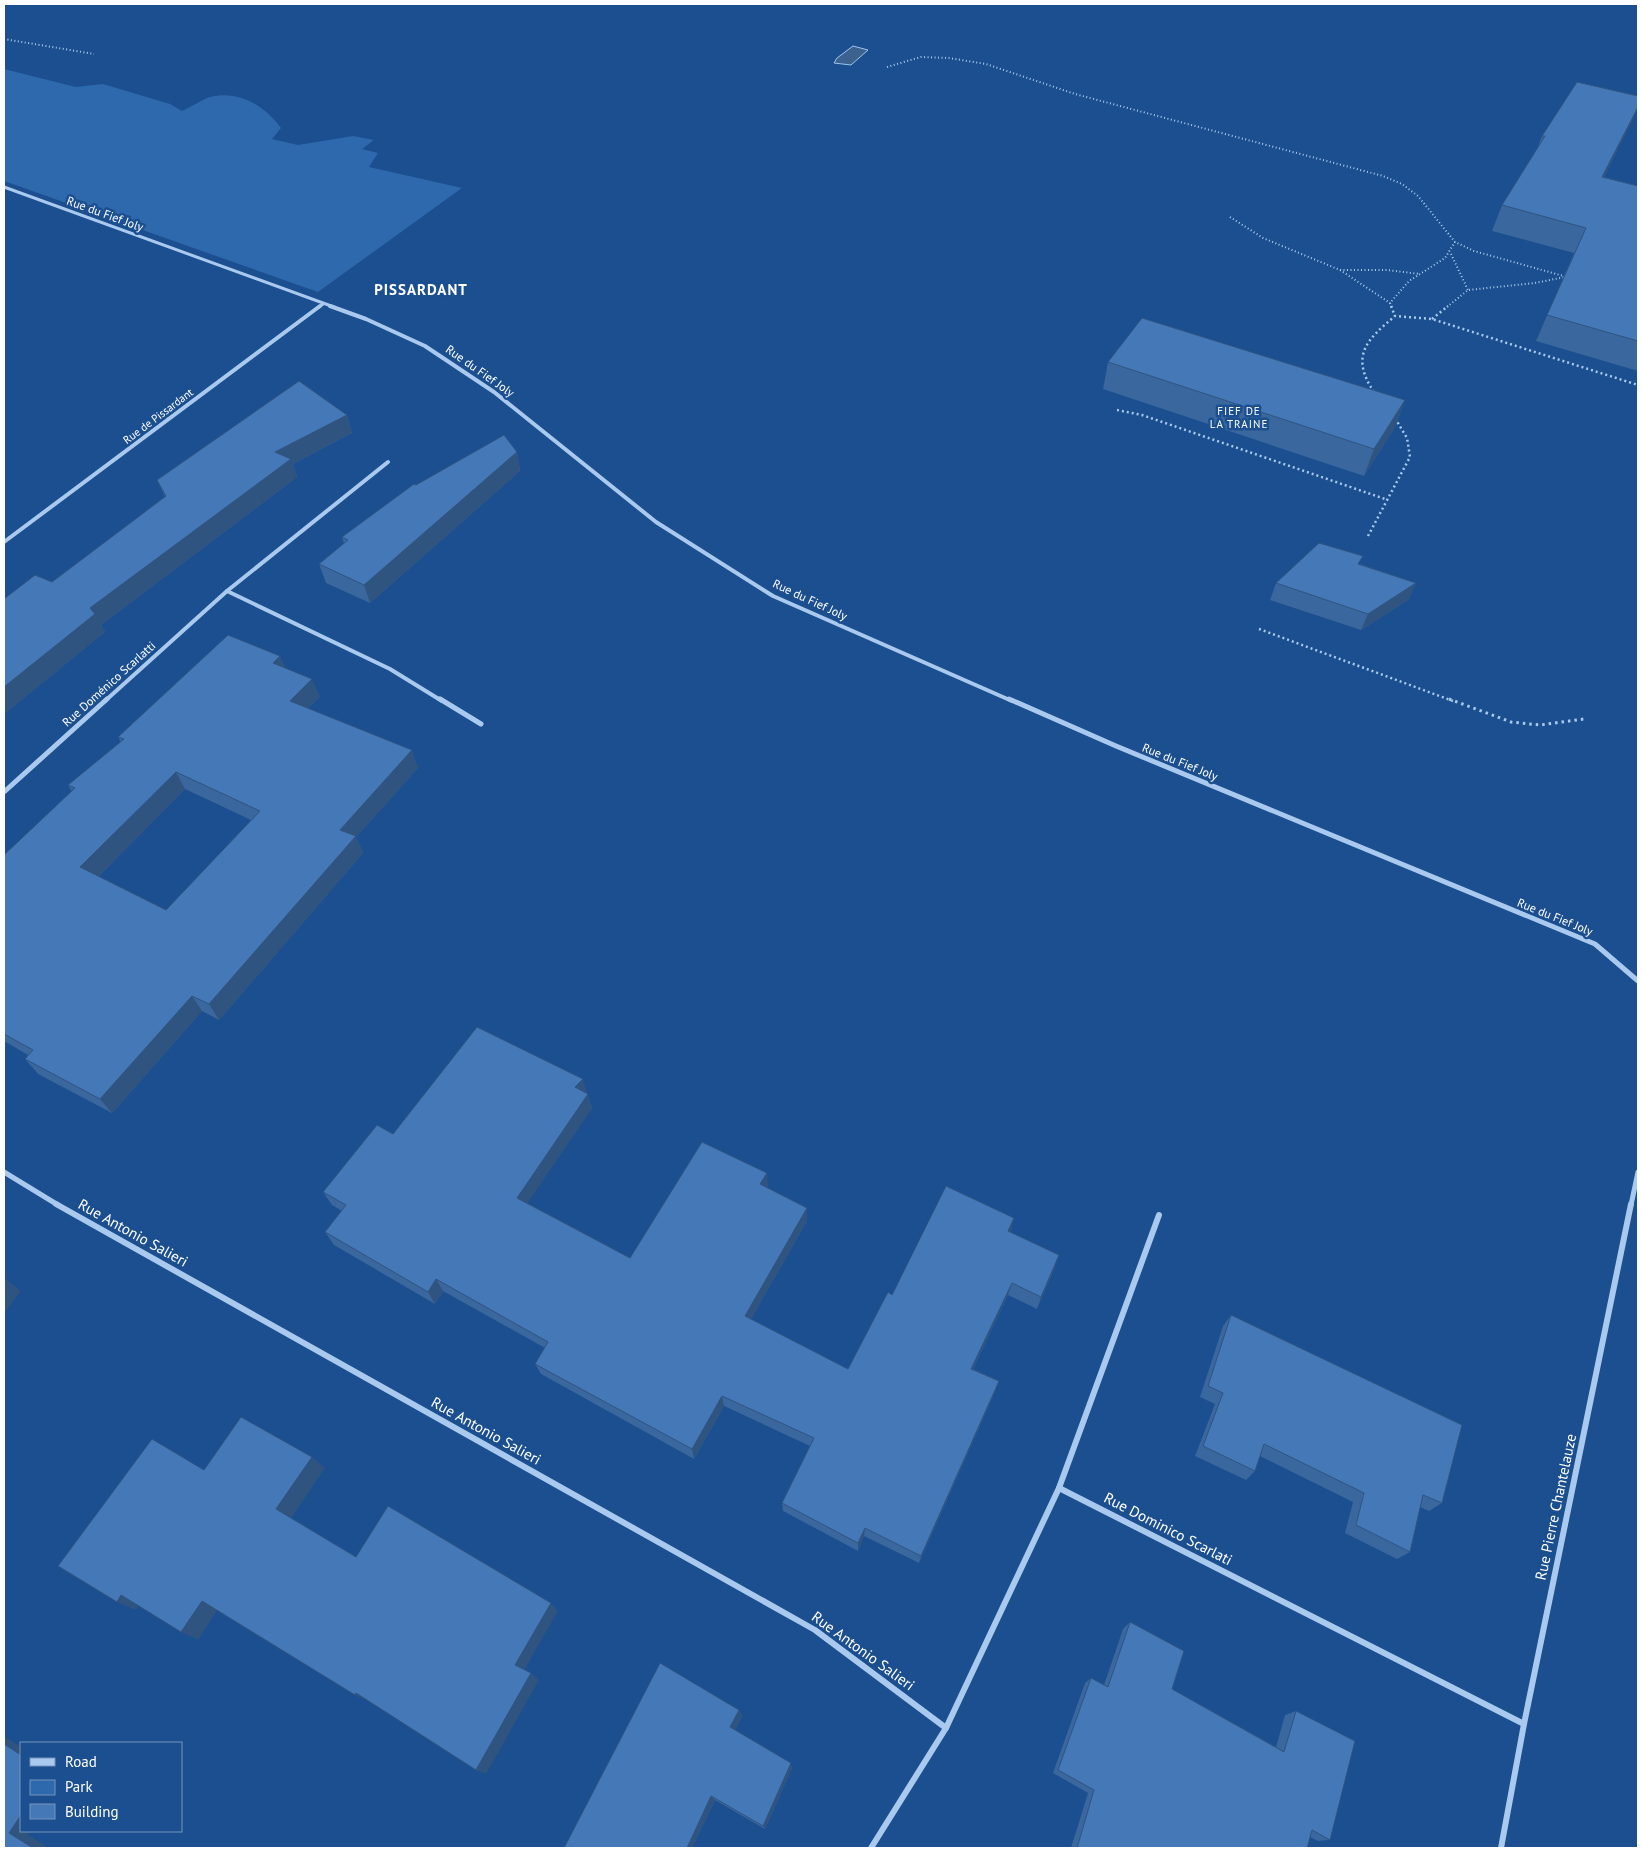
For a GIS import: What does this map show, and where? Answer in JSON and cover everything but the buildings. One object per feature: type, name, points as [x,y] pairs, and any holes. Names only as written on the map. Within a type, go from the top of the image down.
[{"type":"street","name":"Rue du Fief Joly","points":[[4,187],[374,322],[425,346],[494,392],[656,522],[773,596],[1116,746],[1595,944],[1638,981]]},
{"type":"street","name":"Rue de Pissardant","points":[[4,542],[323,304]]},
{"type":"street","name":"Rue Doménico Scarlatti","points":[[4,792],[227,591],[388,462]]},
{"type":"street","points":[[227,591],[390,669],[482,724]]},
{"type":"street","name":"Rue Antonio Salieri","points":[[4,1172],[80,1219],[815,1630],[946,1728]]},
{"type":"street","name":"Rue Pierre Chantelauze","points":[[1501,1848],[1524,1724],[1638,1172]]},
{"type":"street","points":[[871,1848],[946,1728],[1059,1488],[1159,1215]]},
{"type":"street","name":"Rue Dominico Scarlati","points":[[1059,1488],[1524,1724]]},
{"type":"path","points":[[4,39],[94,54]]},
{"type":"path","points":[[887,67],[921,57],[949,58],[986,64],[1075,94],[1383,176],[1402,184],[1418,196],[1455,242],[1474,251],[1574,278]]},
{"type":"path","points":[[1230,217],[1263,238],[1340,270],[1390,303],[1395,316]]},
{"type":"path","points":[[1390,303],[1402,286],[1440,264],[1451,254],[1455,242]]},
{"type":"path","points":[[1451,254],[1468,290]]},
{"type":"path","points":[[1340,270],[1388,270],[1420,274]]},
{"type":"path","points":[[1432,319],[1468,290],[1535,283],[1565,277]]},
{"type":"path","points":[[1395,316],[1413,320],[1432,319],[1638,385]]},
{"type":"path","points":[[1375,393],[1369,386],[1363,360],[1368,340],[1395,316]]},
{"type":"path","points":[[1117,410],[1142,416],[1388,500]]},
{"type":"path","points":[[1368,536],[1410,457],[1407,438],[1392,414]]},
{"type":"path","points":[[1259,629],[1512,722],[1540,725],[1584,719]]},
{"type":"green space","points":[[4,69],[76,87],[103,84],[170,104],[182,111],[210,97],[221,95],[241,98],[259,107],[275,120],[281,128],[272,139],[298,145],[353,136],[374,140],[362,149],[378,153],[369,167],[462,188],[318,292],[4,181]]},
{"type":"shaded area","points":[[853,46],[868,50],[851,65],[834,63],[837,58]]},
{"type":"district","name":"PISSARDANT","points":[[421,290]]},
{"type":"district","name":"FIEF DE LA TRAINE","points":[[1239,417]]}]
